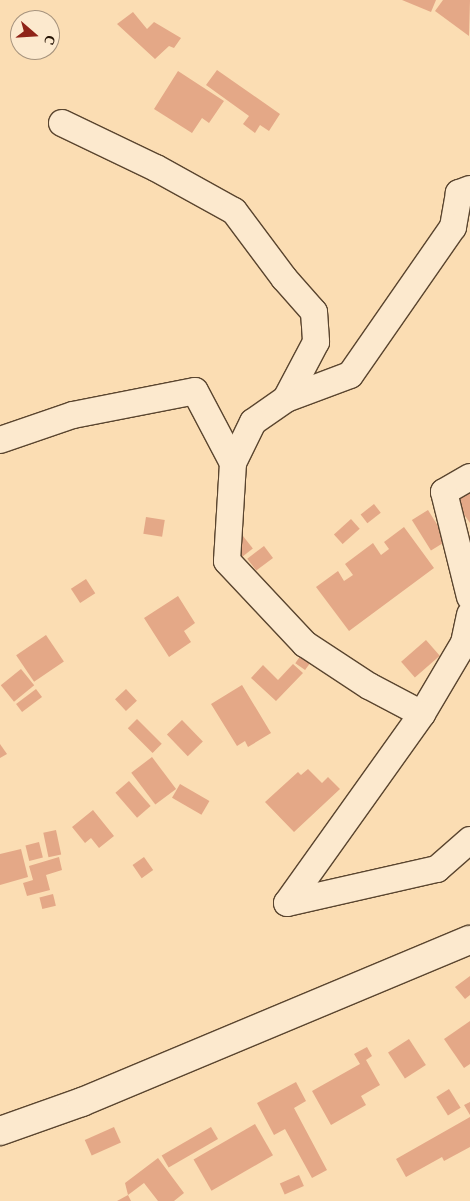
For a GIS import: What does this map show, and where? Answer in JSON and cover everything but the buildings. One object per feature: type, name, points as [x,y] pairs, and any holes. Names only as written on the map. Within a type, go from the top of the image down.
[{"type":"street","points":[[62,123],[156,168],[234,211],[284,278],[314,312],[316,342],[286,399]]},
{"type":"street","points":[[422,714],[369,686],[305,644],[227,561],[234,463],[253,422],[286,399],[350,374],[453,227],[459,193],[470,189]]},
{"type":"street","points":[[0,440],[73,415],[195,391],[234,463]]},
{"type":"street","points":[[470,476],[444,492],[470,596]]},
{"type":"street","points":[[470,615],[464,643],[422,714],[286,903],[437,869],[470,840]]},
{"type":"street","points":[[0,1131],[82,1102],[470,940]]}]
